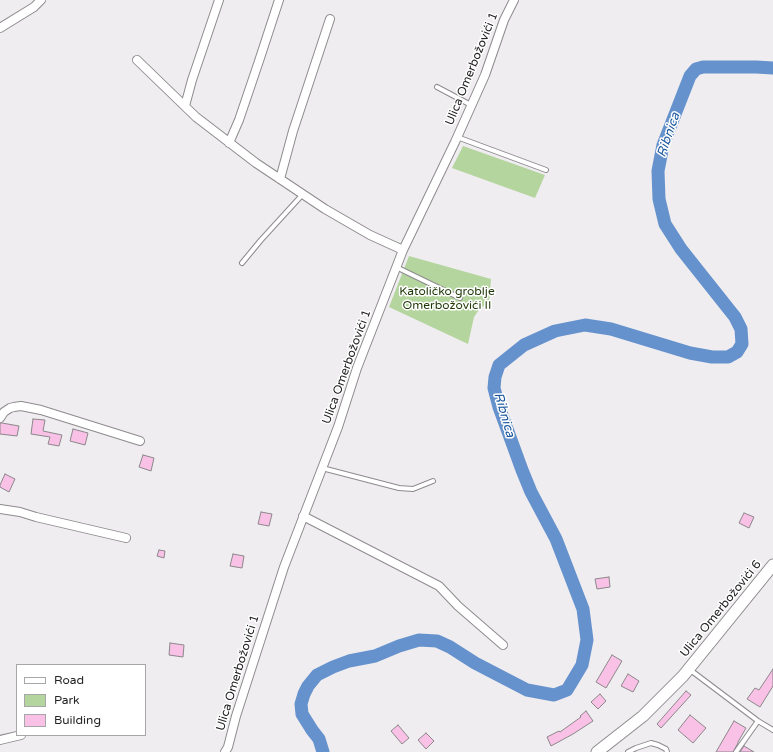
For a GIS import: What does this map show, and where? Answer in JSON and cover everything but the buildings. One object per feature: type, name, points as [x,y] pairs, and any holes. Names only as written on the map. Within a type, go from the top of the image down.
[{"type":"main road","name":"Ulica Omerbožovići 6","points":[[597,752],[642,716],[669,690],[689,668],[773,565]]},
{"type":"street","points":[[0,28],[34,7],[41,0]]},
{"type":"street","points":[[185,106],[218,0]]},
{"type":"street","points":[[229,143],[244,105],[279,0]]},
{"type":"street","name":"Ulica Omerbožovići 1","points":[[225,752],[228,747],[236,716],[284,567],[338,427],[357,368],[403,250],[485,75],[504,20],[514,0]]},
{"type":"street","points":[[280,179],[293,131],[330,19]]},
{"type":"street","points":[[137,60],[196,117],[229,143],[325,209],[370,235],[403,250]]},
{"type":"street","points":[[0,418],[4,412],[10,408],[14,406],[21,406],[41,410],[140,441]]},
{"type":"street","points":[[0,509],[20,512],[126,538]]},
{"type":"street","points":[[303,516],[439,586],[458,606],[503,645]]},
{"type":"street","points":[[0,740],[17,736]]},
{"type":"lane","points":[[436,87],[471,105]]},
{"type":"lane","points":[[457,137],[546,170]]},
{"type":"lane","points":[[242,263],[260,240],[303,194]]},
{"type":"lane","points":[[396,267],[460,298]]},
{"type":"lane","points":[[322,468],[399,488],[412,489],[433,482]]},
{"type":"lane","points":[[689,668],[758,721],[773,730]]},
{"type":"lane","points":[[736,752],[758,721]]},
{"type":"lane","points":[[628,752],[651,743],[666,749],[667,752]]},
{"type":"green space","points":[[463,146],[545,175],[535,198],[452,168]]},
{"type":"green space","name":"Katoličko groblje Omerbožovići II","points":[[409,256],[491,279],[489,303],[480,308],[474,317],[468,344],[389,307]]},
{"type":"waterway","name":"Ribnica","points":[[323,752],[319,739],[302,714],[301,704],[308,686],[317,675],[349,661],[375,656],[419,640],[437,641],[450,647],[475,663],[527,690],[554,695],[567,690],[582,665],[587,640],[583,609],[556,539],[531,492],[522,470],[499,407],[494,388],[495,377],[499,365],[524,345],[555,331],[585,325],[611,329],[690,353],[712,357],[728,357],[737,352],[742,344],[741,329],[735,317],[681,249],[665,224],[659,199],[658,171],[663,145],[690,76],[696,69],[703,67],[773,68]]}]
